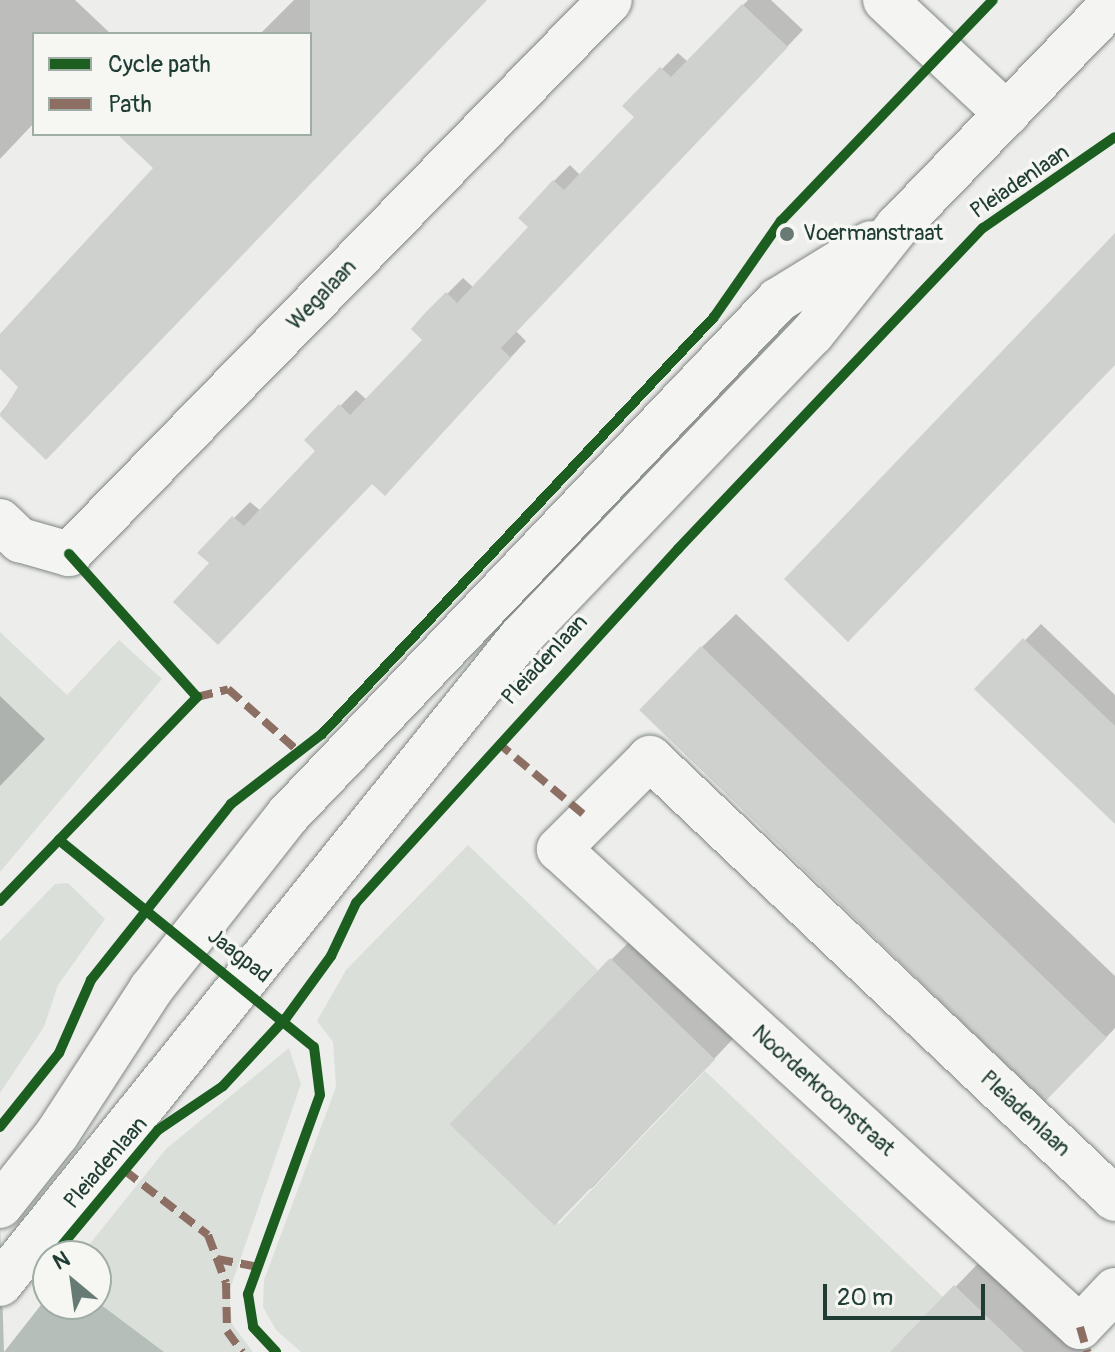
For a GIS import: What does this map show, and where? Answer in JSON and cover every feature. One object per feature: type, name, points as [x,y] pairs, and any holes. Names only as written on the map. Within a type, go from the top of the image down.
[{"type":"main road","name":"Wegalaan","points":[[10,531],[69,554],[610,0]]},
{"type":"main road","points":[[885,0],[1007,114]]},
{"type":"main road","name":"Pleiadenlaan","points":[[0,1284],[521,637],[812,334],[897,227],[1115,1]]},
{"type":"main road","name":"Pleiadenlaan","points":[[2,1203],[57,1134],[151,989],[288,815],[778,300],[897,227]]},
{"type":"main road","name":"Pleiadenlaan","points":[[589,819],[650,758],[1115,1199]]},
{"type":"main road","name":"Noorderkroonstraat","points":[[589,819],[559,849],[1080,1327],[1115,1290]]},
{"type":"shaded area","points":[[0,632],[67,695],[119,640],[162,679],[0,872]]},
{"type":"shaded area","points":[[468,845],[598,970],[453,1124],[559,1224],[705,1071],[943,1297],[891,1352],[301,1352],[276,1330],[263,1307],[264,1280],[336,1087],[333,1042],[317,1021],[346,970]]},
{"type":"shaded area","points":[[68,883],[105,919],[58,985],[44,1027],[0,1093],[0,941],[55,884]]},
{"type":"shaded area","points":[[289,1048],[301,1084],[229,1292],[232,1324],[253,1352],[164,1352],[112,1313],[112,1240],[93,1240],[166,1149]]},
{"type":"shaded area","points":[[0,1228],[32,1253],[32,1320],[112,1320],[112,1313],[164,1352],[0,1352]]},
{"type":"pier","points":[[0,1224],[32,1248],[32,1316],[4,1352]]},
{"type":"building","points":[[310,0],[487,0],[46,460],[0,416],[18,387],[0,369],[0,334],[153,168],[119,136],[312,136]]},
{"type":"building","points":[[742,4],[788,47],[501,348],[511,358],[385,496],[372,484],[218,645],[173,602],[209,563],[197,553],[232,516],[244,526],[315,451],[304,440],[339,404],[350,415],[422,340],[411,329],[425,313],[446,292],[457,303],[528,227],[518,218],[553,180],[564,190],[634,117],[622,106],[660,67],[671,77]]},
{"type":"building","points":[[1115,233],[1115,365],[848,642],[784,579]]},
{"type":"building","points":[[1023,638],[1115,726],[1115,824],[974,689]]},
{"type":"building","points":[[701,646],[1107,1038],[1045,1102],[639,710]]},
{"type":"building","points":[[610,958],[715,1059],[555,1226],[450,1124]]},
{"type":"building","points":[[954,1285],[1024,1352],[890,1352]]},
{"type":"marked path","points":[[197,697],[228,689],[299,752]]},
{"type":"marked path","points":[[497,742],[589,819]]},
{"type":"marked path","points":[[124,1170],[208,1235],[226,1283],[227,1331],[242,1352]]},
{"type":"marked path","points":[[217,1259],[258,1267]]},
{"type":"marked path","points":[[1080,1327],[1087,1352]]},
{"type":"cycle path","points":[[0,1127],[59,1053],[91,980],[231,804],[322,734],[714,317],[781,221],[993,0]]},
{"type":"cycle path","points":[[66,1240],[158,1130],[223,1086],[286,1018],[331,956],[356,903],[678,549],[983,228],[1115,137]]},
{"type":"cycle path","points":[[59,840],[197,697],[69,554]]},
{"type":"cycle path","name":"Jaagpad","points":[[0,901],[59,840],[314,1047],[320,1095],[248,1294],[253,1327],[276,1352]]},
{"type":"place","name":"Voermanstraat","points":[[787,234]]}]
